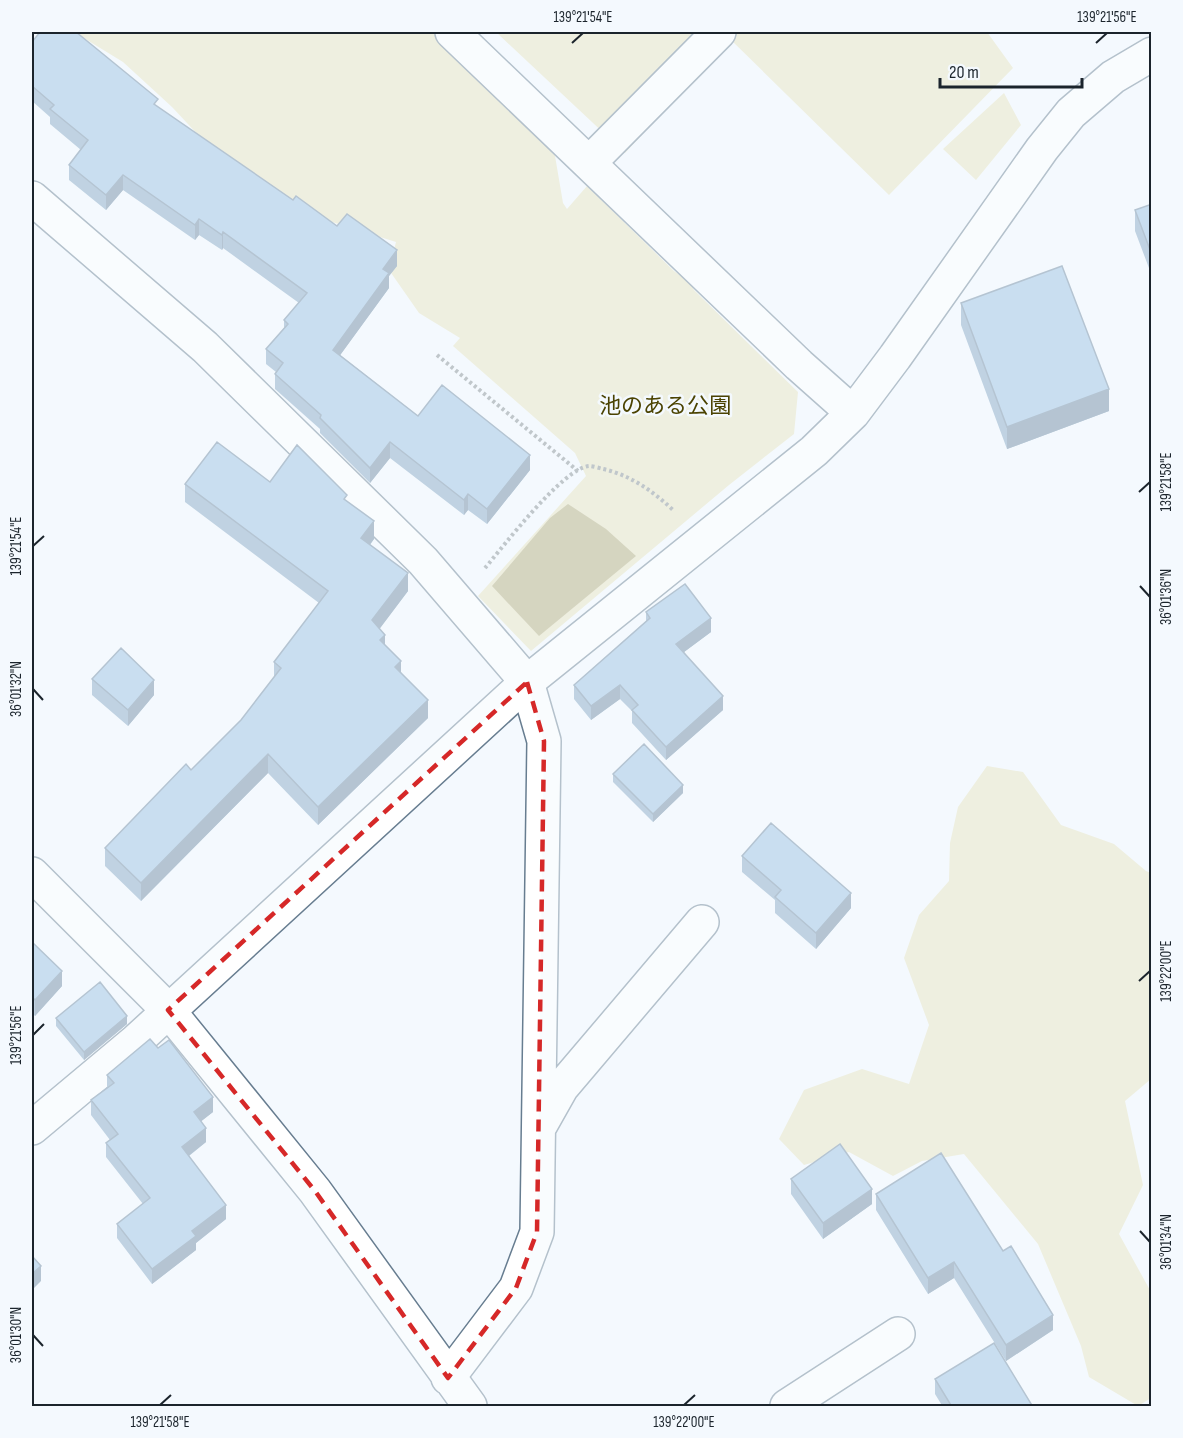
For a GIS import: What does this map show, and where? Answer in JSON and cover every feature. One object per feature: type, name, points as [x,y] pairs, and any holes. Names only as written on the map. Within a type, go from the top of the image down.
[{"type":"street","points":[[452,32],[799,365],[853,413]]},
{"type":"street","points":[[589,163],[719,32]]},
{"type":"street","points":[[32,1128],[136,1041],[527,682],[814,450],[853,413],[1042,148],[1071,113],[1113,77],[1152,54]]},
{"type":"street","points":[[32,198],[205,347],[423,561],[527,682],[544,741],[537,1232],[516,1288],[448,1378]]},
{"type":"street","points":[[32,874],[168,1010],[315,1191],[470,1407]]},
{"type":"street","points":[[539,1127],[562,1086],[702,922]]},
{"type":"street","points":[[787,1407],[898,1334]]},
{"type":"path","points":[[437,355],[578,471]]},
{"type":"path","points":[[456,601],[553,489],[589,466],[620,473],[658,496],[679,516]]},
{"type":"highlighted area","points":[[527,682],[544,741],[537,1232],[516,1288],[448,1378],[315,1191],[168,1010]]},
{"type":"green space","name":"池のある公園","points":[[74,32],[432,32],[471,64],[553,144],[563,203],[567,209],[587,186],[674,271],[690,282],[694,290],[798,392],[794,434],[729,485],[531,651],[478,596],[586,476],[575,453],[453,346],[460,338],[419,313],[389,270],[396,242],[278,205],[202,139],[172,107],[123,62]]},
{"type":"green space","points":[[496,32],[987,32],[1013,68],[889,195],[730,39],[625,153]]},
{"type":"green space","points":[[1004,93],[1021,125],[976,180],[943,149]]},
{"type":"green space","points":[[987,766],[1023,772],[1061,825],[1114,844],[1151,873],[1151,1079],[1125,1101],[1143,1185],[1119,1234],[1151,1292],[1151,1398],[1138,1406],[1089,1377],[1081,1346],[1038,1244],[964,1154],[922,1161],[893,1176],[849,1152],[804,1165],[779,1139],[804,1090],[862,1069],[909,1084],[929,1025],[904,958],[919,915],[949,881],[950,843],[958,807]]},
{"type":"shaded area","points":[[568,504],[606,529],[636,556],[539,636],[492,586],[550,518]]},
{"type":"building","points":[[40,32],[76,32],[158,99],[154,104],[293,200],[296,196],[337,226],[347,214],[397,250],[383,269],[389,273],[333,350],[418,416],[442,385],[530,455],[487,509],[468,494],[464,500],[390,442],[370,468],[320,418],[321,415],[275,374],[283,363],[266,349],[288,324],[284,320],[307,293],[223,232],[222,235],[199,219],[195,225],[123,175],[106,195],[69,165],[88,140],[50,109],[54,105],[32,86],[32,42]]},
{"type":"building","points":[[1152,204],[1152,255],[1135,210]]},
{"type":"building","points":[[1062,266],[1109,389],[1007,427],[961,303]]},
{"type":"building","points":[[217,442],[270,482],[297,445],[347,495],[344,499],[374,521],[361,538],[408,573],[372,620],[385,635],[380,640],[401,661],[395,667],[428,700],[318,807],[268,754],[141,883],[105,848],[186,764],[191,770],[241,720],[281,668],[274,662],[328,591],[185,484]]},
{"type":"building","points":[[685,584],[711,618],[676,644],[723,696],[666,747],[632,710],[638,705],[620,685],[591,706],[574,685],[650,618],[646,612]]},
{"type":"building","points":[[121,648],[154,680],[128,710],[92,679]]},
{"type":"building","points":[[644,744],[683,785],[653,814],[613,774]]},
{"type":"building","points":[[771,823],[851,893],[816,933],[775,897],[781,890],[742,856]]},
{"type":"building","points":[[32,942],[62,971],[35,1000],[32,997]]},
{"type":"building","points":[[100,982],[127,1016],[84,1052],[56,1018]]},
{"type":"building","points":[[150,1039],[158,1048],[169,1040],[213,1097],[194,1112],[206,1128],[182,1147],[226,1205],[192,1231],[196,1236],[152,1269],[117,1224],[150,1198],[106,1143],[118,1134],[91,1100],[114,1083],[107,1075]]},
{"type":"building","points":[[840,1144],[872,1189],[823,1223],[791,1179]]},
{"type":"building","points":[[941,1153],[1003,1251],[1011,1246],[1053,1315],[1006,1345],[954,1262],[928,1278],[876,1194]]},
{"type":"building","points":[[32,1256],[41,1266],[32,1274]]},
{"type":"building","points":[[994,1343],[1033,1407],[952,1407],[935,1379]]}]
